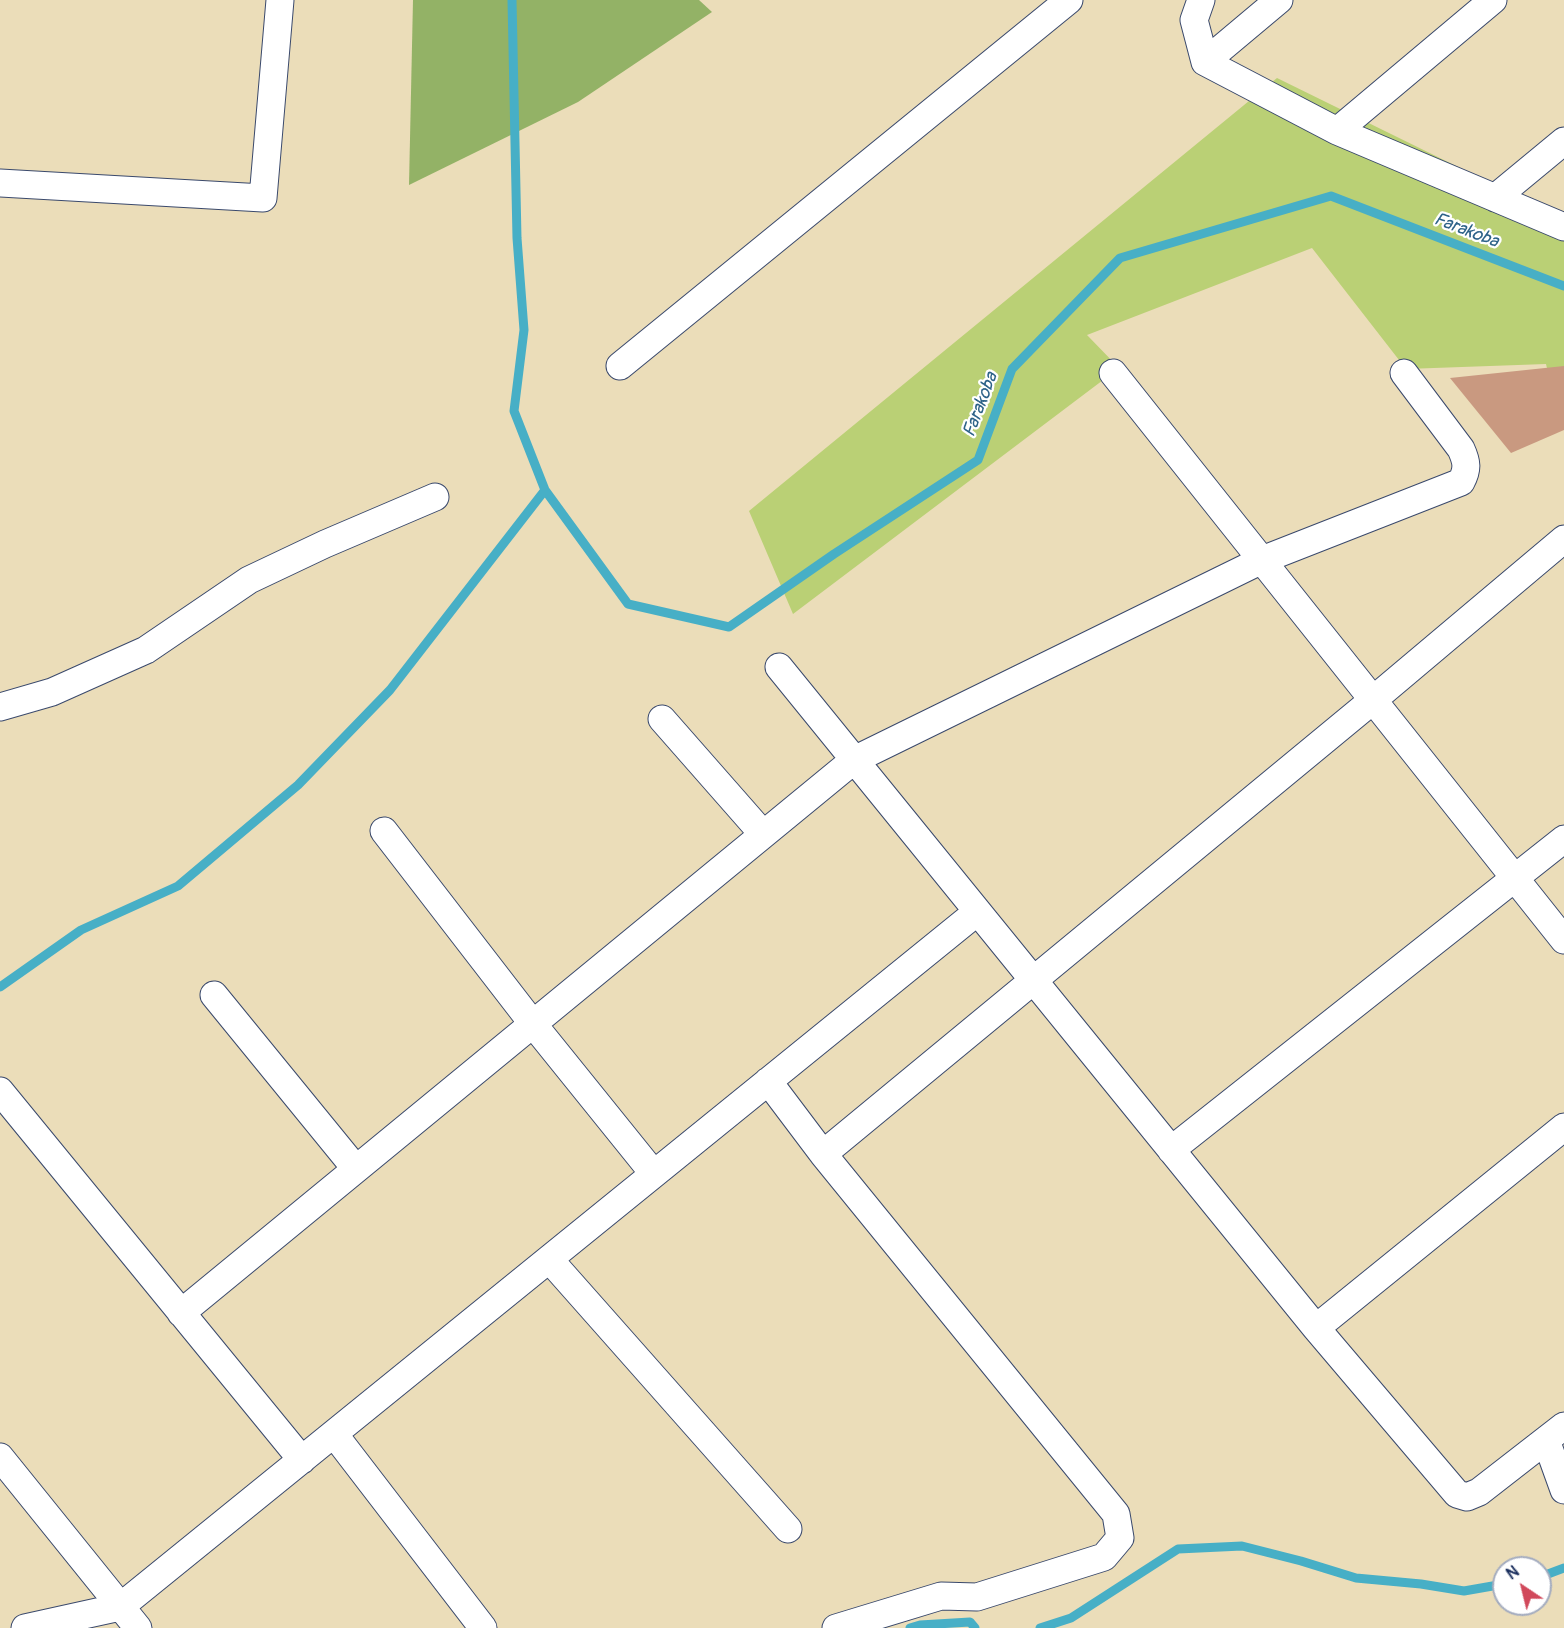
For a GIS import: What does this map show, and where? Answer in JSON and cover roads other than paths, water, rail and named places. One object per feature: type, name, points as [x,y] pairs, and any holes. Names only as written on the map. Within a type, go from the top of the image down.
[{"type":"street","points":[[0,183],[263,198],[280,0]]},
{"type":"street","points":[[620,366],[1069,0]]},
{"type":"street","points":[[1201,0],[1194,20],[1205,62],[1337,130],[1564,227]]},
{"type":"street","points":[[1205,62],[1279,0]]},
{"type":"street","points":[[1337,130],[1493,0]]},
{"type":"street","points":[[1495,198],[1564,141]]},
{"type":"street","points":[[1113,373],[1564,940]]},
{"type":"street","points":[[181,1313],[854,760],[1262,560],[1461,482],[1466,472],[1461,448],[1404,373]]},
{"type":"street","points":[[0,706],[52,692],[146,651],[249,580],[435,497]]},
{"type":"street","points":[[823,1154],[1373,700],[1564,539]]},
{"type":"street","points":[[779,667],[1316,1328],[1457,1494],[1467,1497],[1479,1492],[1555,1433],[1564,1490]]},
{"type":"street","points":[[663,719],[763,834]]},
{"type":"street","points":[[384,831],[533,1024],[654,1174]]},
{"type":"street","points":[[1171,1150],[1564,839]]},
{"type":"street","points":[[25,1628],[120,1607],[977,912]]},
{"type":"street","points":[[214,995],[356,1169]]},
{"type":"street","points":[[768,1082],[823,1154],[1116,1514],[1120,1538],[1104,1557],[977,1597],[941,1596],[836,1628]]},
{"type":"street","points":[[0,1091],[302,1460]]},
{"type":"street","points":[[1316,1328],[1564,1127]]},
{"type":"street","points":[[549,1259],[788,1529]]},
{"type":"street","points":[[334,1434],[483,1628]]},
{"type":"street","points":[[0,1457],[138,1628]]},
{"type":"waterway","name":"Farakoba","points":[[512,0],[517,238],[524,330],[514,411],[545,490],[628,604],[729,627],[834,554],[978,460],[1012,369],[1120,258],[1331,196],[1564,286]]},
{"type":"waterway","points":[[0,987],[81,930],[178,886],[298,785],[390,690],[545,490]]},
{"type":"waterway","points":[[1040,1628],[1071,1618],[1178,1549],[1242,1546],[1356,1578],[1421,1584],[1464,1591],[1492,1586]]},
{"type":"waterway","points":[[1552,1572],[1564,1568]]},
{"type":"waterway","points":[[910,1628],[920,1625],[970,1622],[975,1628]]}]
